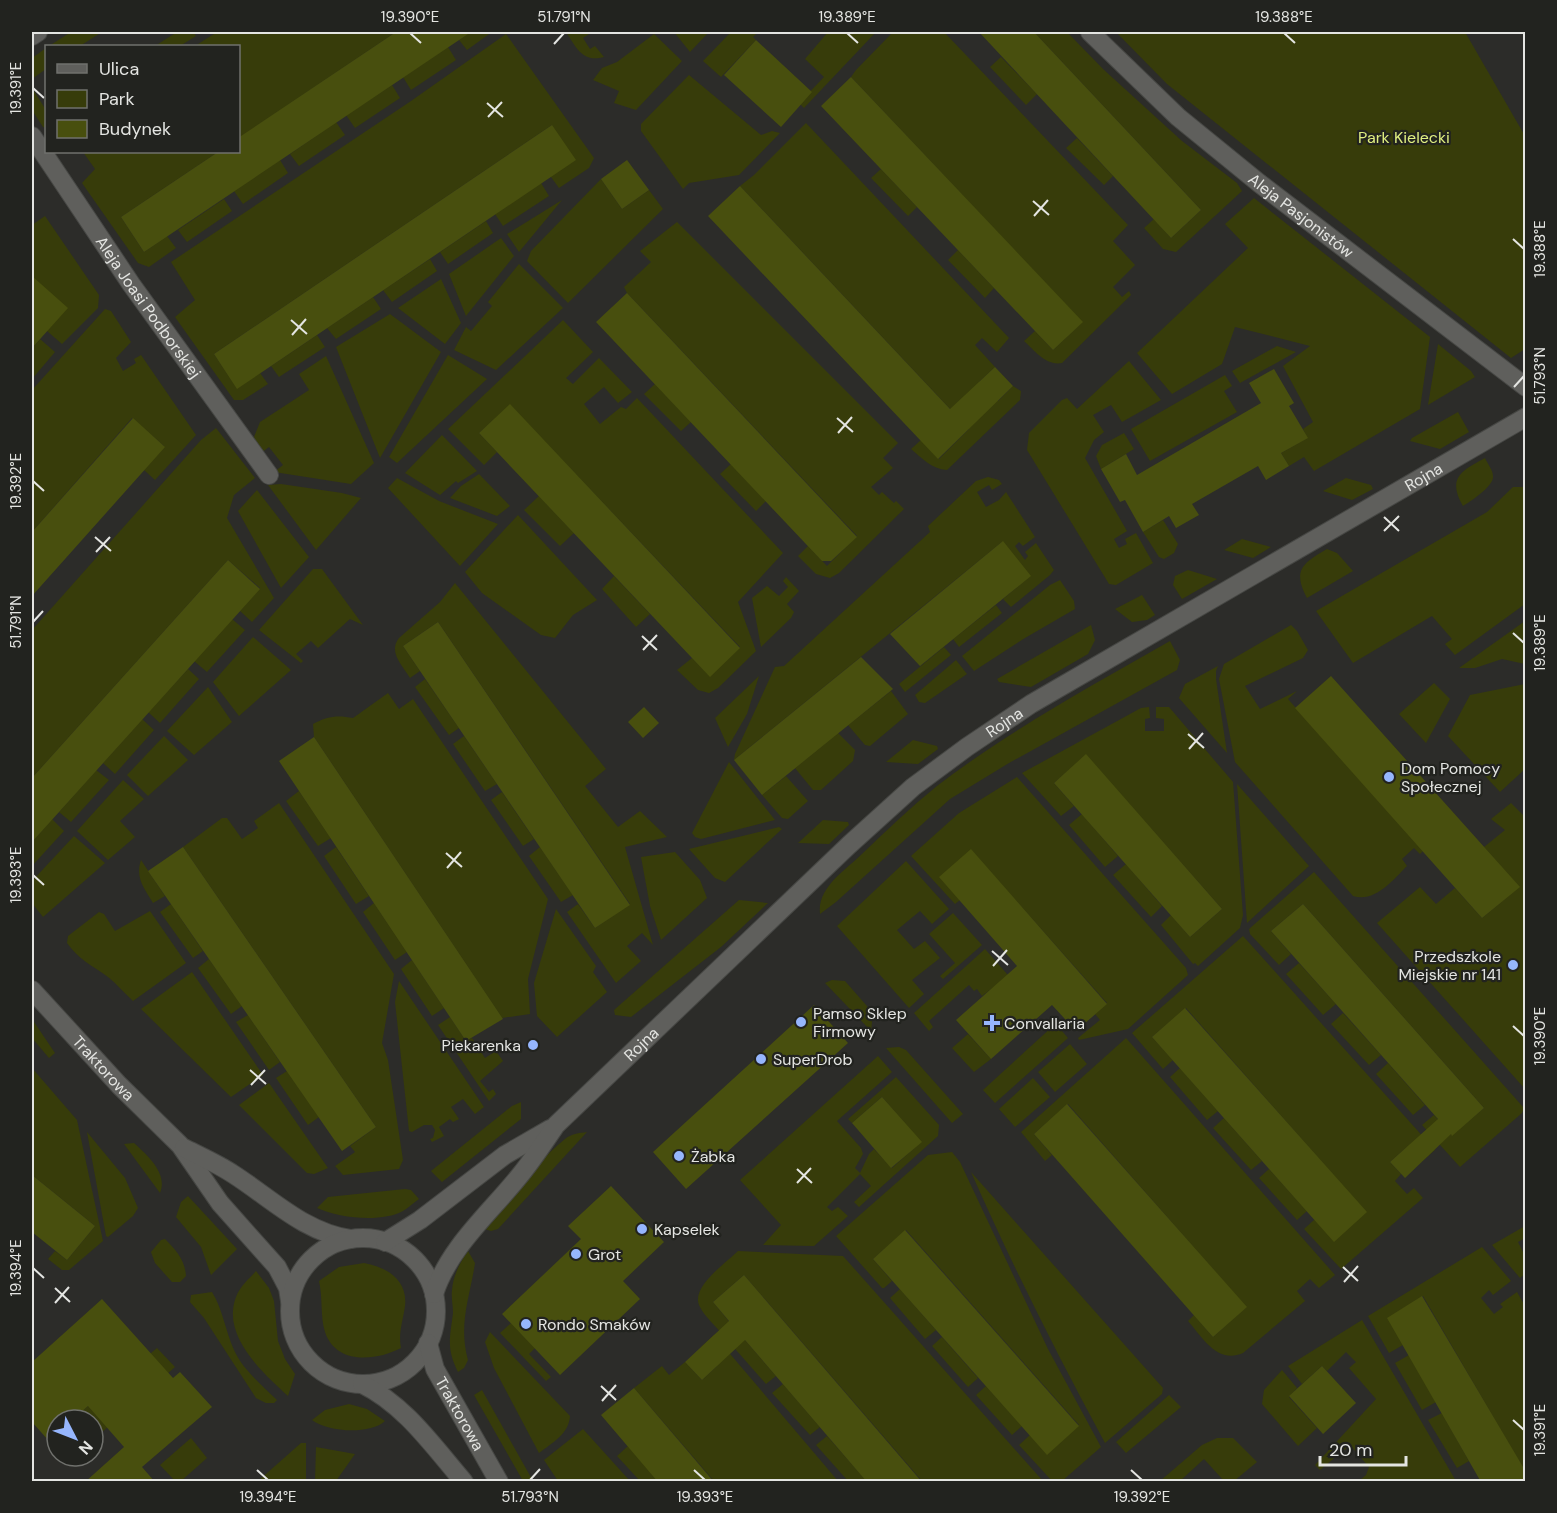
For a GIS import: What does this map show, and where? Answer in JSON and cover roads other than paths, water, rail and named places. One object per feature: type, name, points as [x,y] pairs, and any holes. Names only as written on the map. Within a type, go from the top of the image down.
[{"type":"street","points":[[32,36],[38,32]]},
{"type":"street","name":"Aleja Pasjonistów","points":[[1090,32],[1178,117],[1258,183],[1526,387]]},
{"type":"street","name":"Aleja Joasi Podborskiej","points":[[32,136],[131,284],[269,475]]},
{"type":"street","name":"Rojna","points":[[434,1294],[439,1279],[454,1254],[522,1173],[556,1125],[849,845],[934,770],[1031,704],[1526,417]]},
{"type":"street","name":"Traktorowa","points":[[32,990],[105,1070],[180,1145],[220,1203],[283,1276],[291,1306]]},
{"type":"street","name":"Rojna","points":[[385,1242],[420,1220],[505,1155],[556,1125]]},
{"type":"street","name":"Traktorowa","points":[[180,1145],[232,1173],[309,1227],[327,1235],[350,1239]]},
{"type":"street","points":[[364,1238],[385,1242],[402,1250],[416,1261],[427,1276],[434,1294],[435,1322],[428,1343],[418,1358],[397,1375],[380,1382],[362,1384],[338,1380],[323,1372],[301,1350],[291,1321],[292,1294],[298,1277],[322,1251],[350,1239],[364,1238]]},
{"type":"street","name":"Traktorowa","points":[[428,1343],[435,1369],[499,1482]]},
{"type":"street","points":[[362,1384],[380,1393],[404,1413],[464,1482]]},
{"type":"place","name":"Dom Pomocy Społecznej","points":[[1389,777]]},
{"type":"place","name":"Przedszkole Miejskie nr 141","points":[[1513,965]]},
{"type":"place","name":"Pamso Sklep Firmowy","points":[[801,1022]]},
{"type":"place","name":"Convallaria","points":[[992,1023]]},
{"type":"place","name":"Piekarenka","points":[[533,1045]]},
{"type":"place","name":"SuperDrob","points":[[761,1059]]},
{"type":"place","name":"Żabka","points":[[679,1156]]},
{"type":"place","name":"Kapselek","points":[[642,1229]]},
{"type":"place","name":"Grot","points":[[576,1254]]},
{"type":"place","name":"Rondo Smaków","points":[[526,1324]]},
{"type":"park label","name":"Park Kielecki","points":[[1404,137]]}]
